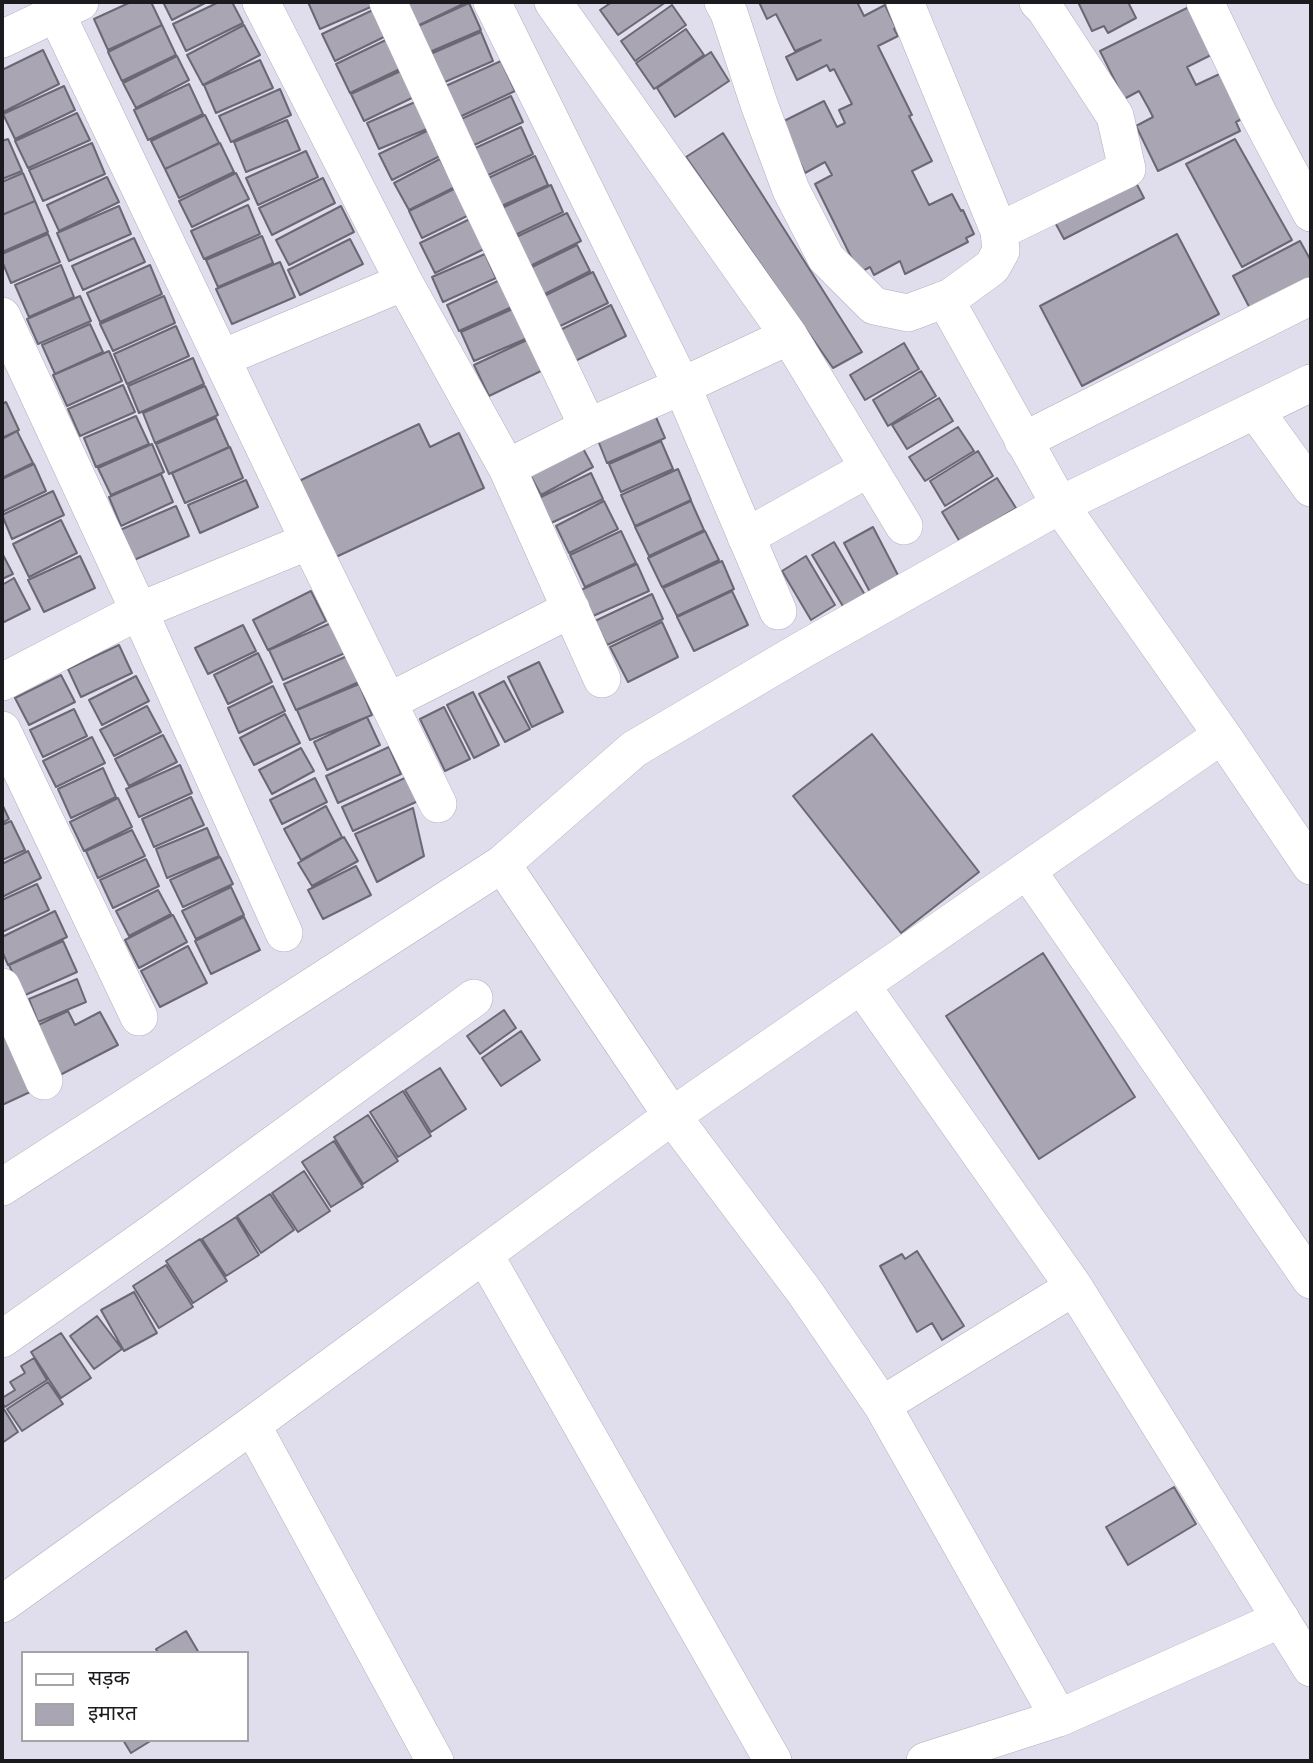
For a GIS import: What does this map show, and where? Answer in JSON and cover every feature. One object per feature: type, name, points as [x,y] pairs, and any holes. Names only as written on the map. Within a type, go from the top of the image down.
[{"type":"street","points":[[261,2],[404,282],[507,468],[602,679]]},
{"type":"street","points":[[388,2],[588,427]]},
{"type":"street","points":[[492,2],[682,386],[778,611]]},
{"type":"street","points":[[553,2],[789,336],[904,526]]},
{"type":"street","points":[[723,2],[791,190],[826,258],[874,306],[908,313],[950,298],[992,267],[1001,251],[999,231],[905,2]]},
{"type":"street","points":[[999,231],[1127,169],[1115,116],[1038,2]]},
{"type":"street","points":[[1205,2],[1259,115],[1311,213]]},
{"type":"street","points":[[2,39],[68,7],[222,358],[438,804]]},
{"type":"street","points":[[222,358],[404,282]]},
{"type":"street","points":[[1023,441],[1311,296]]},
{"type":"street","points":[[945,299],[1060,505],[1311,866]]},
{"type":"street","points":[[2,316],[284,933]]},
{"type":"street","points":[[507,468],[588,427],[789,336]]},
{"type":"street","points":[[2,1188],[502,864],[634,750],[802,650],[1060,505],[1311,383]]},
{"type":"street","points":[[1255,410],[1311,488]]},
{"type":"street","points":[[746,537],[869,468]]},
{"type":"street","points":[[2,682],[139,611],[309,541]]},
{"type":"street","points":[[388,702],[571,609]]},
{"type":"street","points":[[2,730],[139,1017]]},
{"type":"street","points":[[2,1604],[672,1116],[1222,735]]},
{"type":"street","points":[[502,864],[672,1116],[804,1291],[882,1405],[1059,1717]]},
{"type":"street","points":[[1027,870],[1311,1280]]},
{"type":"street","points":[[861,985],[1074,1287],[1311,1668]]},
{"type":"street","points":[[2,987],[44,1081]]},
{"type":"street","points":[[2,1339],[474,998]]},
{"type":"street","points":[[484,1254],[773,1761]]},
{"type":"street","points":[[882,1405],[1074,1287]]},
{"type":"street","points":[[251,1425],[435,1761]]},
{"type":"street","points":[[925,1761],[1059,1717],[1280,1619]]},
{"type":"building","points":[[131,2],[151,2],[162,25],[108,50],[94,19]]},
{"type":"building","points":[[163,2],[207,2],[172,20]]},
{"type":"building","points":[[219,2],[232,2],[243,23],[186,51],[173,24]]},
{"type":"building","points":[[308,2],[371,2],[373,6],[320,29]]},
{"type":"building","points":[[395,2],[467,2],[409,30]]},
{"type":"building","points":[[612,2],[666,2],[618,35],[600,10]]},
{"type":"building","points":[[759,2],[857,2],[864,16],[885,5],[898,36],[878,46],[932,161],[912,171],[929,205],[952,194],[974,234],[966,238],[968,242],[905,274],[900,261],[874,275],[870,267],[859,273],[815,184],[832,175],[825,162],[805,173],[794,150],[774,126],[824,101],[837,127],[845,123],[839,110],[852,104],[834,69],[830,71],[827,65],[797,80],[786,57],[821,40],[795,51],[776,14],[767,19]]},
{"type":"building","points":[[1078,2],[1128,2],[1136,18],[1108,33],[1104,26],[1092,31]]},
{"type":"building","points":[[469,3],[481,30],[425,54],[414,28]]},
{"type":"building","points":[[672,5],[686,25],[635,61],[621,41]]},
{"type":"building","points":[[1193,5],[1217,52],[1187,67],[1196,85],[1226,71],[1249,115],[1236,122],[1240,131],[1158,171],[1136,126],[1153,117],[1139,91],[1124,99],[1100,51]]},
{"type":"building","points":[[375,9],[388,35],[335,61],[322,34]]},
{"type":"building","points":[[162,25],[176,55],[122,81],[108,52]]},
{"type":"building","points":[[244,25],[260,55],[203,85],[187,55]]},
{"type":"building","points":[[686,29],[704,55],[654,89],[636,63]]},
{"type":"building","points":[[481,32],[493,61],[438,85],[426,56]]},
{"type":"building","points":[[390,38],[404,67],[350,93],[336,64]]},
{"type":"building","points":[[43,50],[59,84],[3,112],[2,70]]},
{"type":"building","points":[[711,52],[729,81],[675,117],[657,88]]},
{"type":"building","points":[[177,56],[189,80],[136,108],[123,83]]},
{"type":"building","points":[[260,60],[273,88],[216,113],[204,85]]},
{"type":"building","points":[[501,61],[515,91],[453,120],[439,89]]},
{"type":"building","points":[[403,70],[416,96],[364,121],[351,94]]},
{"type":"building","points":[[189,84],[203,114],[148,140],[134,110]]},
{"type":"building","points":[[64,86],[75,110],[15,139],[3,114]]},
{"type":"building","points":[[280,89],[291,115],[231,142],[219,116]]},
{"type":"building","points":[[511,96],[523,122],[470,147],[457,121]]},
{"type":"building","points":[[422,99],[434,126],[379,149],[367,123]]},
{"type":"building","points":[[77,113],[90,140],[28,168],[15,141]]},
{"type":"building","points":[[205,115],[219,143],[165,169],[151,141]]},
{"type":"building","points":[[287,120],[300,150],[246,172],[234,142]]},
{"type":"building","points":[[521,127],[533,154],[484,177],[471,150]]},
{"type":"building","points":[[429,130],[442,155],[392,180],[379,154]]},
{"type":"building","points":[[723,133],[862,352],[833,368],[686,157]]},
{"type":"building","points":[[8,139],[22,171],[2,179],[2,141]]},
{"type":"building","points":[[1235,139],[1292,240],[1242,267],[1186,164]]},
{"type":"building","points":[[92,143],[105,174],[43,201],[29,170]]},
{"type":"building","points":[[220,143],[234,172],[179,198],[165,169]]},
{"type":"building","points":[[306,151],[318,177],[258,205],[246,178]]},
{"type":"building","points":[[535,156],[548,185],[497,208],[484,180]]},
{"type":"building","points":[[440,159],[455,187],[409,210],[394,183]]},
{"type":"building","points":[[23,173],[35,201],[2,215],[2,182]]},
{"type":"building","points":[[236,173],[249,199],[192,227],[179,201]]},
{"type":"building","points":[[1131,173],[1144,198],[1064,239],[1051,215]]},
{"type":"building","points":[[107,177],[119,202],[59,231],[47,205]]},
{"type":"building","points":[[323,178],[335,203],[272,235],[259,208]]},
{"type":"building","points":[[551,185],[563,212],[513,236],[500,209]]},
{"type":"building","points":[[456,188],[469,215],[422,238],[409,211]]},
{"type":"building","points":[[35,201],[48,232],[2,252],[2,215]]},
{"type":"building","points":[[248,205],[260,234],[204,259],[191,231]]},
{"type":"building","points":[[119,206],[131,234],[69,261],[57,233]]},
{"type":"building","points":[[341,206],[354,232],[289,265],[276,240]]},
{"type":"building","points":[[567,213],[581,241],[526,268],[512,239]]},
{"type":"building","points":[[470,219],[484,249],[435,273],[420,243]]},
{"type":"building","points":[[48,234],[60,262],[11,283],[2,254]]},
{"type":"building","points":[[1177,234],[1219,314],[1082,386],[1040,306]]},
{"type":"building","points":[[262,236],[273,263],[218,287],[206,260]]},
{"type":"building","points":[[134,238],[145,262],[83,290],[72,266]]},
{"type":"building","points":[[350,239],[363,264],[300,295],[288,270]]},
{"type":"building","points":[[1300,241],[1311,261],[1311,288],[1255,318],[1233,276]]},
{"type":"building","points":[[577,245],[590,271],[539,297],[526,270]]},
{"type":"building","points":[[485,254],[496,278],[443,302],[432,277]]},
{"type":"building","points":[[280,262],[295,297],[232,324],[216,289]]},
{"type":"building","points":[[61,265],[74,297],[29,317],[15,285]]},
{"type":"building","points":[[150,265],[162,294],[100,322],[87,293]]},
{"type":"building","points":[[593,272],[608,303],[554,329],[538,299]]},
{"type":"building","points":[[502,279],[514,306],[459,331],[447,305]]},
{"type":"building","points":[[80,296],[91,321],[38,344],[27,319]]},
{"type":"building","points":[[164,296],[175,323],[113,351],[100,324]]},
{"type":"building","points":[[611,305],[626,336],[569,364],[554,333]]},
{"type":"building","points":[[517,307],[530,337],[474,361],[461,332]]},
{"type":"building","points":[[90,324],[103,352],[55,374],[42,345]]},
{"type":"building","points":[[176,326],[189,356],[127,384],[114,354]]},
{"type":"building","points":[[529,339],[543,370],[489,396],[474,365]]},
{"type":"building","points":[[904,343],[919,369],[865,400],[850,375]]},
{"type":"building","points":[[109,351],[122,381],[67,406],[53,375]]},
{"type":"building","points":[[193,358],[204,384],[139,413],[128,386]]},
{"type":"building","points":[[921,371],[936,396],[888,426],[873,400]]},
{"type":"building","points":[[123,385],[135,412],[80,436],[68,409]]},
{"type":"building","points":[[205,386],[218,415],[155,443],[143,413]]},
{"type":"building","points":[[939,398],[953,421],[907,449],[892,425]]},
{"type":"building","points":[[6,402],[19,430],[2,438],[2,404]]},
{"type":"building","points":[[652,408],[665,438],[607,463],[595,433]]},
{"type":"building","points":[[136,416],[149,444],[96,467],[84,438]]},
{"type":"building","points":[[216,418],[229,447],[169,474],[156,444]]},
{"type":"building","points":[[419,424],[430,447],[459,433],[484,488],[335,556],[299,481]]},
{"type":"building","points":[[958,427],[974,451],[925,481],[909,457]]},
{"type":"building","points":[[17,431],[33,463],[2,478],[2,439]]},
{"type":"building","points":[[579,441],[593,467],[541,495],[527,469]]},
{"type":"building","points":[[661,441],[673,469],[621,492],[609,464]]},
{"type":"building","points":[[152,444],[164,472],[111,495],[98,468]]},
{"type":"building","points":[[230,447],[243,478],[185,503],[172,473]]},
{"type":"building","points":[[978,451],[993,476],[945,506],[930,481]]},
{"type":"building","points":[[34,464],[46,491],[2,512],[2,479]]},
{"type":"building","points":[[678,469],[691,500],[635,526],[621,495]]},
{"type":"building","points":[[591,473],[603,499],[551,523],[539,498]]},
{"type":"building","points":[[161,474],[173,502],[121,526],[109,497]]},
{"type":"building","points":[[997,478],[1016,508],[960,542],[942,512]]},
{"type":"building","points":[[246,480],[258,507],[200,533],[188,505]]},
{"type":"building","points":[[53,491],[64,515],[12,539],[2,515]]},
{"type":"building","points":[[604,501],[618,529],[569,553],[556,526]]},
{"type":"building","points":[[691,501],[704,530],[649,556],[635,527]]},
{"type":"building","points":[[176,506],[189,536],[134,560],[120,530]]},
{"type":"building","points":[[61,520],[77,553],[29,577],[13,544]]},
{"type":"building","points":[[873,527],[900,579],[871,594],[844,543]]},
{"type":"building","points":[[621,531],[636,563],[585,587],[570,555]]},
{"type":"building","points":[[705,531],[719,560],[662,587],[648,558]]},
{"type":"building","points":[[834,542],[865,595],[844,608],[812,555]]},
{"type":"building","points":[[2,553],[13,574],[2,579]]},
{"type":"building","points":[[80,556],[95,588],[44,612],[28,580]]},
{"type":"building","points":[[806,556],[835,605],[811,620],[782,571]]},
{"type":"building","points":[[722,561],[734,589],[677,616],[663,588]]},
{"type":"building","points":[[637,564],[649,591],[593,616],[581,590]]},
{"type":"building","points":[[14,578],[30,609],[2,623],[2,585]]},
{"type":"building","points":[[311,591],[326,621],[268,650],[253,620]]},
{"type":"building","points":[[732,591],[748,625],[694,651],[677,617]]},
{"type":"building","points":[[652,594],[663,619],[607,645],[595,621]]},
{"type":"building","points":[[662,622],[678,657],[628,682],[610,647]]},
{"type":"building","points":[[331,623],[345,653],[283,680],[269,650]]},
{"type":"building","points":[[243,625],[256,651],[208,674],[195,648]]},
{"type":"building","points":[[119,645],[132,673],[81,697],[68,669]]},
{"type":"building","points":[[258,653],[272,682],[228,704],[214,675]]},
{"type":"building","points":[[347,656],[359,682],[296,710],[284,684]]},
{"type":"building","points":[[539,662],[563,712],[532,727],[508,677]]},
{"type":"building","points":[[61,675],[75,702],[29,725],[15,698]]},
{"type":"building","points":[[136,676],[149,701],[102,725],[89,700]]},
{"type":"building","points":[[504,681],[530,729],[505,742],[479,694]]},
{"type":"building","points":[[359,684],[372,715],[310,740],[297,710]]},
{"type":"building","points":[[273,686],[285,711],[239,733],[228,708]]},
{"type":"building","points":[[473,692],[499,745],[474,758],[447,705]]},
{"type":"building","points":[[147,706],[161,732],[114,756],[100,730]]},
{"type":"building","points":[[444,707],[470,759],[445,771],[420,719]]},
{"type":"building","points":[[74,709],[87,736],[43,757],[30,730]]},
{"type":"building","points":[[285,714],[300,743],[254,765],[240,738]]},
{"type":"building","points":[[367,717],[380,745],[327,770],[314,742]]},
{"type":"building","points":[[872,734],[979,872],[901,933],[793,796]]},
{"type":"building","points":[[163,735],[177,762],[129,786],[115,759]]},
{"type":"building","points":[[92,737],[105,763],[56,787],[43,761]]},
{"type":"building","points":[[389,747],[401,774],[338,803],[326,776]]},
{"type":"building","points":[[301,748],[314,771],[272,794],[259,770]]},
{"type":"building","points":[[180,765],[192,793],[139,817],[126,789]]},
{"type":"building","points":[[103,768],[116,797],[71,818],[58,789]]},
{"type":"building","points":[[407,777],[418,801],[353,831],[342,807]]},
{"type":"building","points":[[315,778],[327,802],[282,824],[270,800]]},
{"type":"building","points":[[191,797],[204,825],[154,847],[142,819]]},
{"type":"building","points":[[118,798],[132,827],[84,851],[70,822]]},
{"type":"building","points":[[2,804],[9,819],[2,823]]},
{"type":"building","points":[[326,806],[342,837],[301,860],[284,829]]},
{"type":"building","points":[[413,808],[424,856],[377,882],[355,834]]},
{"type":"building","points":[[11,821],[25,850],[2,860],[2,825]]},
{"type":"building","points":[[207,828],[219,856],[167,878],[156,849]]},
{"type":"building","points":[[132,830],[145,856],[98,878],[86,851]]},
{"type":"building","points":[[344,837],[358,861],[312,886],[298,863]]},
{"type":"building","points":[[28,851],[41,878],[2,897],[2,864]]},
{"type":"building","points":[[220,857],[233,884],[183,907],[170,880]]},
{"type":"building","points":[[146,859],[159,886],[113,908],[100,880]]},
{"type":"building","points":[[356,866],[371,895],[323,919],[308,890]]},
{"type":"building","points":[[37,884],[49,910],[2,932],[2,900]]},
{"type":"building","points":[[231,887],[244,915],[196,939],[182,911]]},
{"type":"building","points":[[158,890],[171,914],[129,936],[116,911]]},
{"type":"building","points":[[55,911],[67,937],[8,965],[2,951],[2,937]]},
{"type":"building","points":[[173,915],[187,942],[139,968],[125,940]]},
{"type":"building","points":[[244,917],[260,950],[211,974],[195,941]]},
{"type":"building","points":[[63,941],[77,972],[23,996],[9,965]]},
{"type":"building","points":[[188,946],[207,983],[160,1007],[141,971]]},
{"type":"building","points":[[1043,953],[1135,1097],[1039,1159],[946,1016]]},
{"type":"building","points":[[77,979],[86,1002],[38,1022],[29,999]]},
{"type":"building","points":[[504,1010],[516,1028],[480,1054],[467,1036]]},
{"type":"building","points":[[68,1011],[75,1025],[100,1012],[118,1045],[60,1075],[36,1026]]},
{"type":"building","points":[[2,1030],[30,1092],[2,1105]]},
{"type":"building","points":[[521,1031],[540,1060],[501,1086],[482,1058]]},
{"type":"building","points":[[440,1068],[466,1109],[431,1132],[405,1090]]},
{"type":"building","points":[[403,1091],[431,1136],[398,1157],[370,1112]]},
{"type":"building","points":[[368,1115],[398,1161],[363,1184],[334,1137]]},
{"type":"building","points":[[334,1141],[363,1187],[331,1207],[302,1162]]},
{"type":"building","points":[[304,1171],[330,1211],[298,1232],[272,1193]]},
{"type":"building","points":[[270,1194],[294,1230],[261,1253],[237,1216]]},
{"type":"building","points":[[236,1217],[259,1255],[226,1276],[202,1239]]},
{"type":"building","points":[[200,1239],[227,1281],[193,1303],[166,1261]]},
{"type":"building","points":[[917,1251],[964,1326],[942,1340],[932,1323],[917,1332],[880,1266],[902,1254],[905,1259]]},
{"type":"building","points":[[166,1265],[193,1307],[159,1328],[133,1286]]},
{"type":"building","points":[[134,1292],[157,1333],[124,1351],[101,1310]]},
{"type":"building","points":[[97,1316],[122,1349],[94,1369],[70,1336]]},
{"type":"building","points":[[61,1333],[91,1378],[61,1398],[31,1352]]},
{"type":"building","points":[[34,1358],[47,1380],[5,1407],[2,1398],[15,1390],[10,1382],[25,1373],[21,1366]]},
{"type":"building","points":[[48,1382],[63,1404],[22,1431],[7,1409]]},
{"type":"building","points":[[2,1406],[18,1432],[2,1443]]},
{"type":"building","points":[[1174,1487],[1196,1524],[1128,1565],[1106,1527]]},
{"type":"building","points":[[186,1631],[198,1651],[157,1651],[156,1649]]},
{"type":"building","points":[[124,1742],[149,1742],[131,1753]]}]
